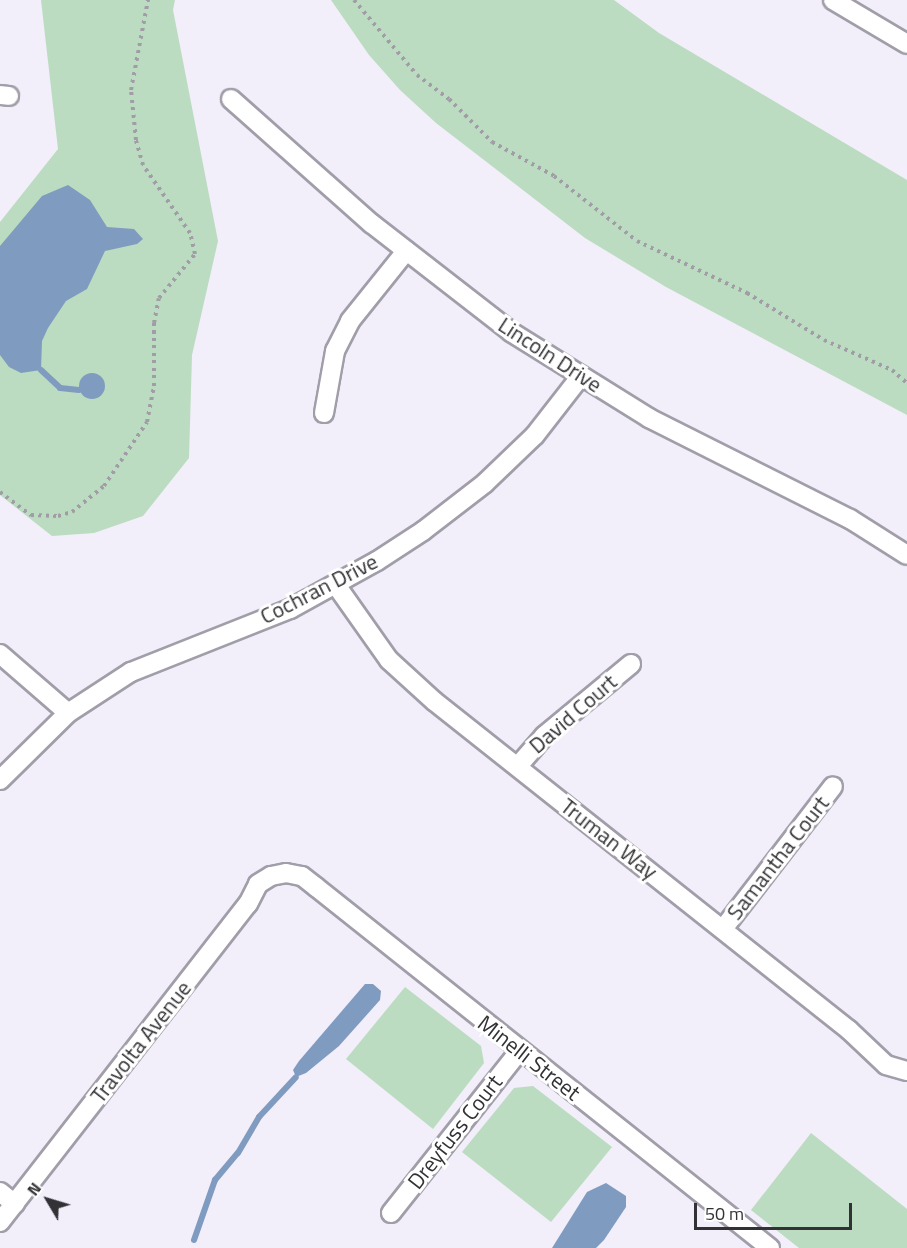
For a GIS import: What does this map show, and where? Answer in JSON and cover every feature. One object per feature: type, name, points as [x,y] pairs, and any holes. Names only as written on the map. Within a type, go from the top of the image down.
[{"type":"street","points":[[833,0],[907,44]]},
{"type":"street","name":"Lincoln Drive","points":[[231,99],[338,196],[502,326],[649,418],[850,519],[907,555]]},
{"type":"street","points":[[324,413],[334,351],[350,321],[406,251]]},
{"type":"street","name":"Cochran Drive","points":[[0,780],[68,713],[121,678],[165,655],[290,609],[336,585],[423,531],[485,483],[535,435],[581,376]]},
{"type":"street","name":"Truman Way","points":[[336,585],[396,667],[434,701],[849,1030],[886,1065],[906,1071]]},
{"type":"street","points":[[0,654],[68,713]]},
{"type":"street","name":"David Court","points":[[518,766],[544,736],[631,664]]},
{"type":"street","name":"Samantha Court","points":[[723,929],[833,786]]},
{"type":"street","name":"Minelli Street","points":[[286,873],[309,882],[770,1248]]},
{"type":"street","name":"Travolta Avenue","points":[[0,1221],[248,904],[258,884],[271,876],[286,873]]},
{"type":"street","name":"Dreyfuss Court","points":[[391,1213],[520,1050]]},
{"type":"street","points":[[0,1192],[15,1204]]},
{"type":"path","points":[[0,492],[31,515],[58,516],[72,512],[94,497],[108,481],[147,422],[154,386],[154,331],[159,298],[195,254],[190,233],[143,165],[136,140],[131,90],[148,0]]},
{"type":"path","points":[[354,0],[417,75],[450,99],[492,142],[554,176],[637,241],[747,293],[824,340],[892,370],[907,383]]},
{"type":"green space","points":[[41,0],[175,0],[173,10],[218,241],[192,355],[189,458],[143,516],[94,533],[52,536],[0,495],[0,222],[58,149]]},
{"type":"green space","points":[[331,0],[614,0],[659,33],[907,180],[907,415],[666,287],[585,238],[436,123],[400,90],[369,55]]},
{"type":"green space","points":[[405,987],[481,1046],[484,1063],[433,1129],[346,1059]]},
{"type":"green space","points":[[533,1086],[612,1147],[551,1222],[462,1152],[514,1088]]},
{"type":"green space","points":[[811,1133],[907,1209],[907,1248],[799,1248],[751,1210]]},
{"type":"water","points":[[68,185],[90,200],[107,227],[134,229],[143,239],[137,244],[105,251],[87,289],[66,301],[48,328],[42,341],[41,370],[21,373],[9,367],[0,355],[0,246],[42,196]]},
{"type":"water","points":[[92,373],[101,377],[105,386],[101,395],[92,399],[83,395],[79,386],[83,377]]},
{"type":"water","points":[[365,984],[373,984],[381,991],[380,1000],[339,1046],[306,1073],[296,1077],[293,1070],[299,1061]]},
{"type":"water","points":[[606,1183],[626,1196],[626,1207],[604,1240],[596,1248],[552,1248],[587,1192]]},
{"type":"waterway","points":[[41,370],[60,388],[79,390]]},
{"type":"waterway","points":[[194,1240],[215,1180],[238,1153],[259,1117],[296,1077]]}]
